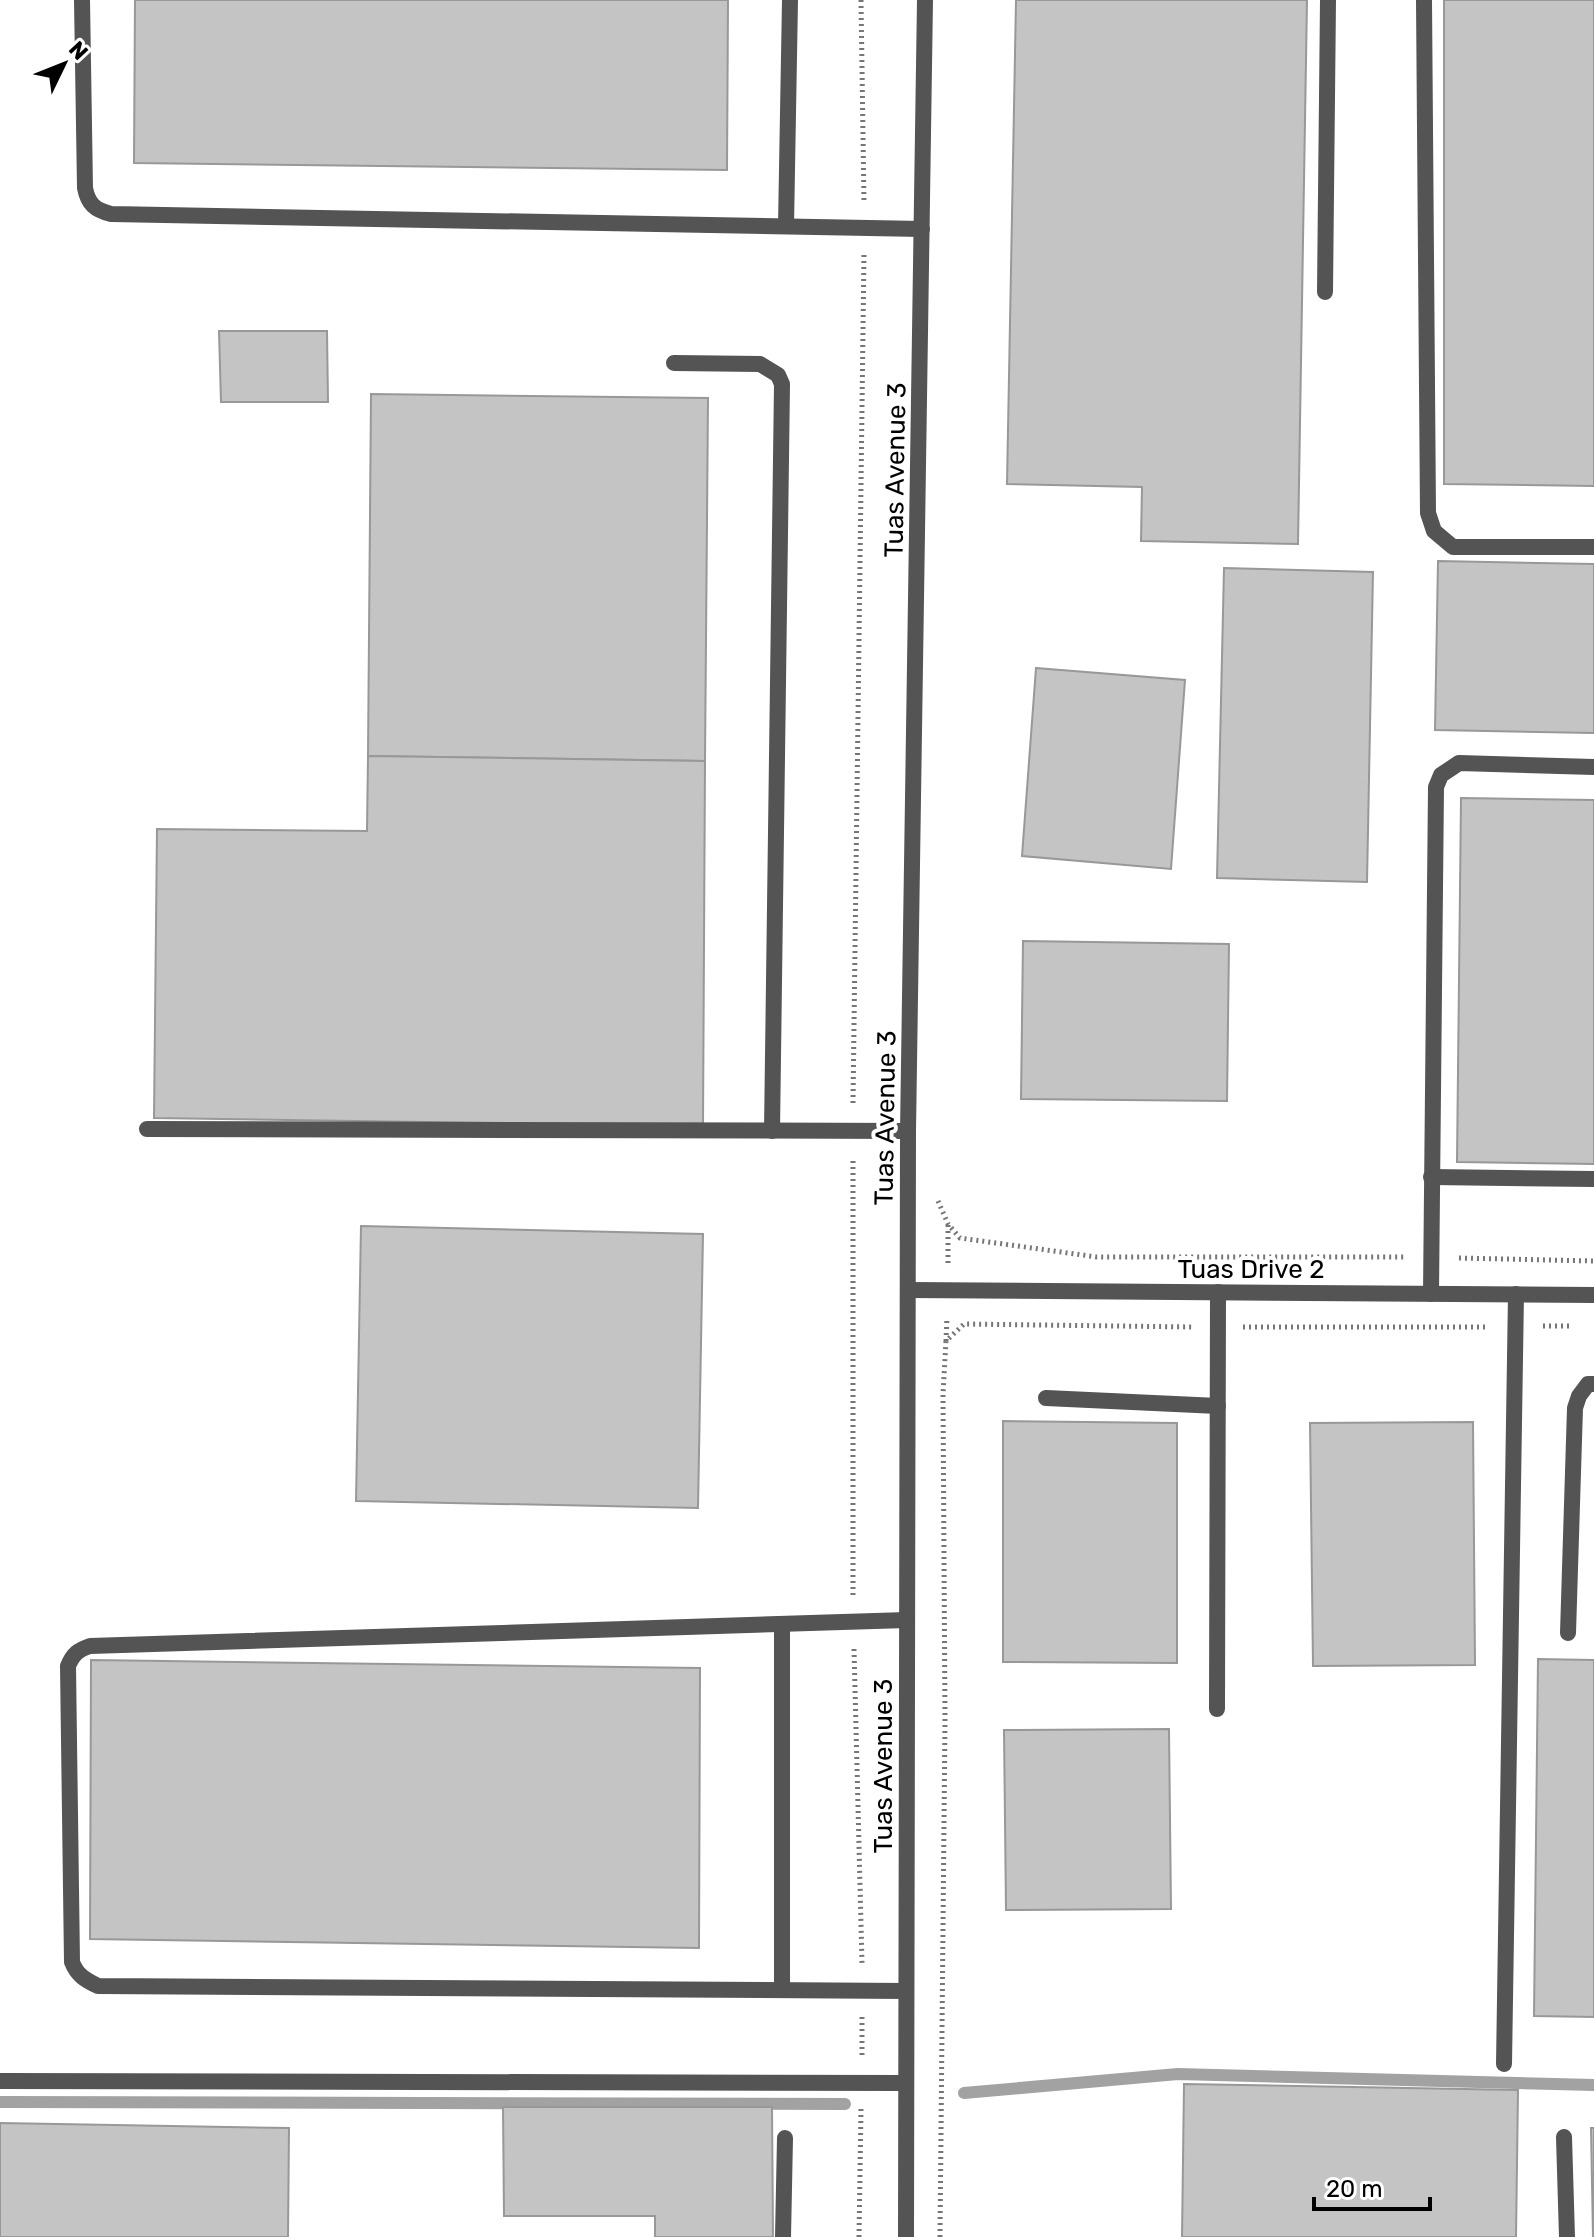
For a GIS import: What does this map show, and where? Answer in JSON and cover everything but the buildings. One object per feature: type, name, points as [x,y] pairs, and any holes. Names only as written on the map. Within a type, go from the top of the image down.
[{"type":"street","points":[[82,0],[85,188],[87,199],[100,211],[111,214],[922,229]]},
{"type":"street","points":[[786,226],[790,0]]},
{"type":"street","name":"Tuas Avenue 3","points":[[906,2237],[908,1131],[925,0]]},
{"type":"street","points":[[1325,292],[1328,0]]},
{"type":"street","points":[[1424,0],[1428,513],[1434,531],[1453,547],[1594,547]]},
{"type":"street","points":[[674,363],[760,364],[778,375],[782,384],[772,1131]]},
{"type":"street","points":[[1431,1294],[1436,787],[1441,775],[1459,763],[1594,767]]},
{"type":"street","points":[[147,1129],[908,1131]]},
{"type":"street","points":[[1431,1177],[1594,1179]]},
{"type":"street","name":"Tuas Drive 2","points":[[908,1290],[1594,1295]]},
{"type":"street","points":[[1217,1709],[1218,1292]]},
{"type":"street","points":[[1504,2064],[1516,1294]]},
{"type":"street","points":[[1568,1633],[1575,1408],[1588,1384],[1594,1384]]},
{"type":"street","points":[[1046,1398],[1218,1406]]},
{"type":"street","points":[[906,1991],[98,1986],[76,1972],[72,1962],[68,1666],[79,1650],[90,1646],[907,1620]]},
{"type":"street","points":[[782,1624],[782,1990]]},
{"type":"street","points":[[0,2081],[906,2083]]},
{"type":"street","points":[[1564,2137],[1567,2237]]},
{"type":"street","points":[[783,2237],[785,2138]]},
{"type":"path","points":[[948,1224],[960,1238],[1097,1257],[1431,1257],[1594,1261]]},
{"type":"path","points":[[940,2237],[945,1736],[943,1394],[946,1341],[964,1324],[1218,1328],[1578,1326]]},
{"type":"waterway","points":[[964,2093],[1178,2074],[1594,2085]]},
{"type":"waterway","points":[[0,2102],[845,2104]]}]
